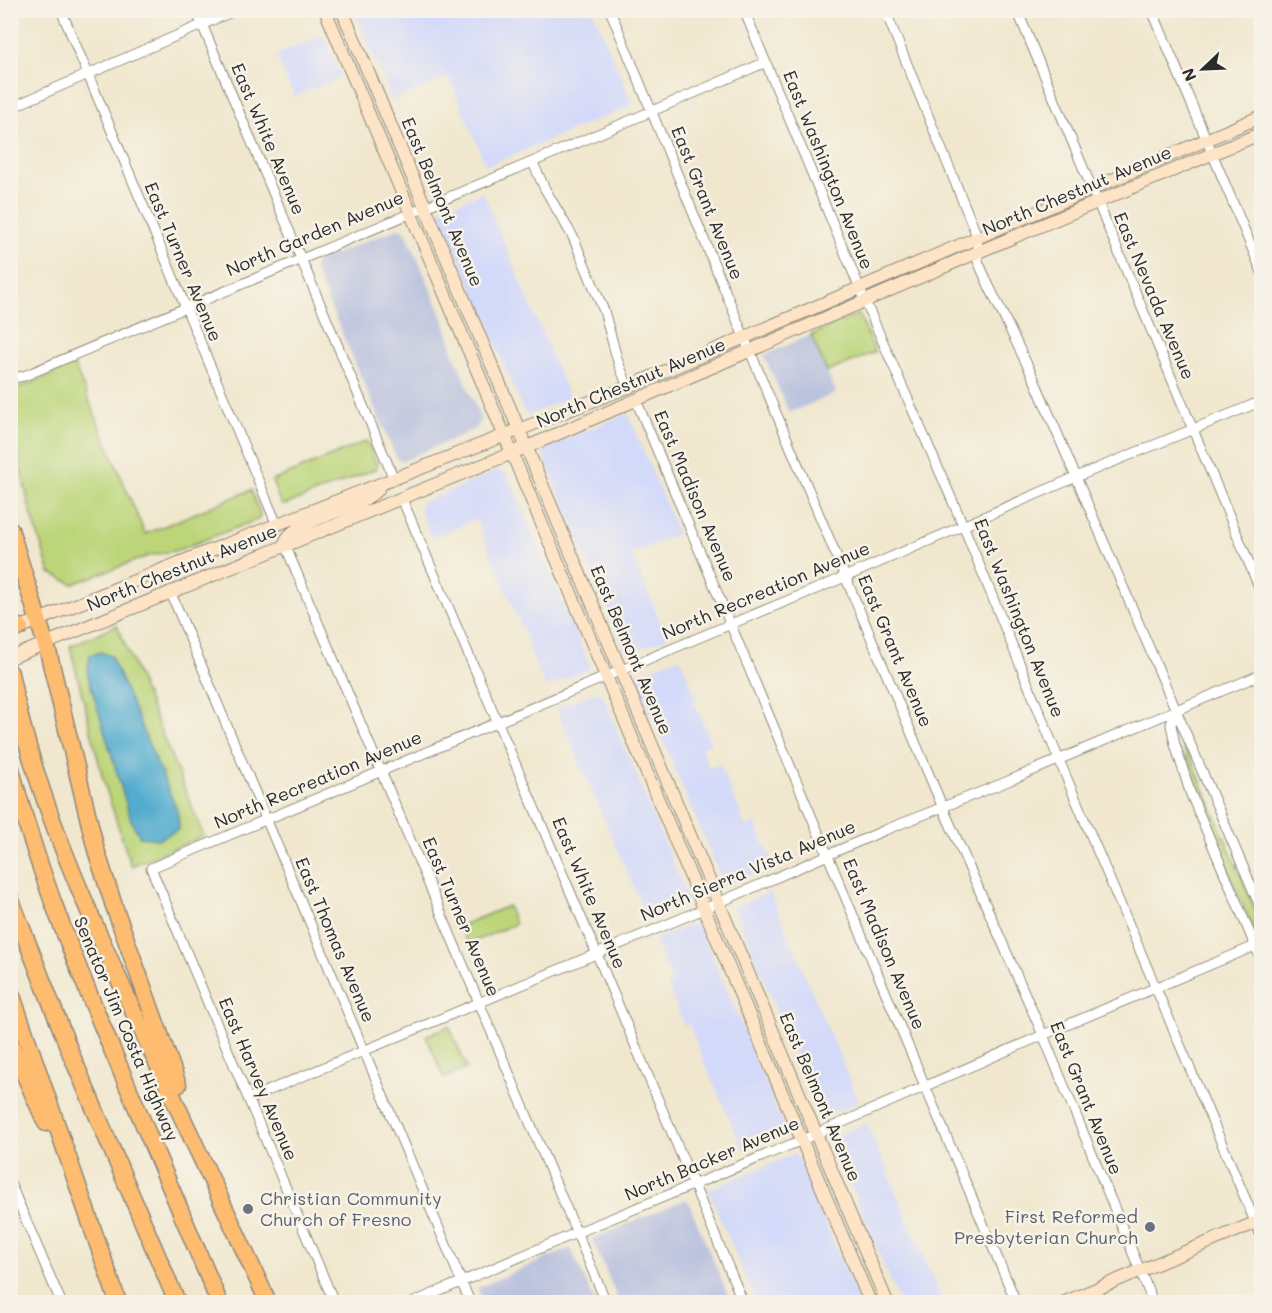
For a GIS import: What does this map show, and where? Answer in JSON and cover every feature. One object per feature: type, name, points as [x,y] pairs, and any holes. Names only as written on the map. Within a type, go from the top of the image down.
[{"type":"highway","points":[[10,530],[45,643],[96,850],[209,1172]]},
{"type":"highway","points":[[10,673],[41,791],[78,889],[268,1302]]},
{"type":"highway","name":"Senator Jim Costa Highway","points":[[10,765],[35,851],[61,924],[219,1302]]},
{"type":"highway","points":[[10,898],[54,1012],[177,1302]]},
{"type":"highway","points":[[10,990],[117,1302]]},
{"type":"highway","points":[[10,1042],[49,1130],[90,1240],[117,1302]]},
{"type":"highway","points":[[171,1189],[231,1302]]},
{"type":"highway","points":[[135,1204],[171,1302]]},
{"type":"main road","name":"East Belmont Avenue","points":[[325,10],[870,1302]]},
{"type":"main road","name":"East Belmont Avenue","points":[[342,10],[887,1302]]},
{"type":"main road","name":"North Chestnut Avenue","points":[[14,630],[628,387],[1262,116]]},
{"type":"main road","name":"North Chestnut Avenue","points":[[10,657],[402,499],[1262,133]]},
{"type":"main road","points":[[285,545],[287,535],[296,528],[360,502],[394,479]]},
{"type":"main road","points":[[1065,1302],[1258,1222]]},
{"type":"street","name":"East Turner Avenue","points":[[61,10],[277,525]]},
{"type":"street","name":"East White Avenue","points":[[196,10],[394,479]]},
{"type":"street","points":[[10,108],[236,10]]},
{"type":"street","name":"East Grant Avenue","points":[[610,10],[744,337],[1043,1035],[1153,1302]]},
{"type":"street","name":"East Washington Avenue","points":[[744,10],[859,288],[963,525],[1059,760],[1258,1222],[1262,1238]]},
{"type":"street","points":[[885,10],[977,236],[978,261],[1034,379],[1262,911]]},
{"type":"street","name":"East Nevada Avenue","points":[[1017,10],[1096,203],[1262,594]]},
{"type":"street","points":[[1152,10],[1262,272]]},
{"type":"street","name":"North Garden Avenue","points":[[10,376],[13,378],[24,376],[424,206],[533,163],[766,62]]},
{"type":"street","points":[[533,163],[545,189],[573,237],[604,311],[618,362],[628,387]]},
{"type":"street","name":"East Madison Avenue","points":[[636,400],[927,1086],[1016,1302]]},
{"type":"street","name":"North Recreation Avenue","points":[[151,868],[845,577],[1076,477],[1262,401]]},
{"type":"street","name":"East White Avenue","points":[[402,499],[597,952],[743,1302]]},
{"type":"street","name":"East Turner Avenue","points":[[285,545],[606,1302]]},
{"type":"street","name":"East Thomas Avenue","points":[[170,591],[470,1302]]},
{"type":"street","name":"North Sierra Vista Avenue","points":[[248,1099],[1262,674]]},
{"type":"street","points":[[1175,710],[1171,725],[1190,792],[1262,962]]},
{"type":"street","name":"East Harvey Avenue","points":[[151,868],[334,1302]]},
{"type":"street","name":"North Backer Avenue","points":[[414,1302],[802,1140],[1255,946]]},
{"type":"street","points":[[10,1183],[14,1200],[61,1302]]},
{"type":"shaded area","points":[[355,11],[593,11],[633,105],[486,166],[449,77],[392,100]]},
{"type":"shaded area","points":[[324,35],[341,77],[294,97],[276,55]]},
{"type":"shaded area","points":[[483,192],[569,397],[529,415],[524,412],[439,211]]},
{"type":"shaded area","points":[[399,228],[406,232],[443,318],[454,355],[481,419],[477,428],[403,461],[397,459],[314,269],[316,262]]},
{"type":"shaded area","points":[[811,335],[836,393],[789,413],[764,355]]},
{"type":"shaded area","points":[[624,414],[629,416],[678,534],[631,554],[667,638],[629,653],[625,651],[543,456],[546,448]]},
{"type":"shaded area","points":[[498,470],[507,474],[590,666],[588,670],[546,688],[476,519],[432,538],[419,509],[421,503]]},
{"type":"shaded area","points":[[680,657],[711,743],[701,747],[709,768],[720,764],[746,827],[755,823],[773,865],[727,885],[723,883],[637,679],[638,674]]},
{"type":"shaded area","points":[[597,691],[602,694],[689,901],[647,918],[556,708]]},
{"type":"shaded area","points":[[770,892],[859,1102],[825,1116],[820,1114],[733,907]]},
{"type":"shaded area","points":[[698,922],[785,1129],[783,1133],[743,1150],[690,1025],[684,1026],[667,984],[672,982],[654,940]]},
{"type":"shaded area","points":[[867,1123],[943,1302],[900,1302],[867,1226],[832,1142],[834,1137]]},
{"type":"shaded area","points":[[795,1154],[859,1302],[756,1302],[708,1190]]},
{"type":"shaded area","points":[[687,1199],[731,1302],[619,1302],[592,1239]]},
{"type":"shaded area","points":[[571,1248],[595,1302],[483,1302],[477,1288]]},
{"type":"green space","points":[[859,314],[875,352],[827,372],[811,335]]},
{"type":"green space","points":[[74,365],[145,534],[251,490],[260,514],[259,519],[178,550],[148,556],[73,584],[50,573],[30,509],[11,425],[11,391]]},
{"type":"green space","points":[[367,441],[377,466],[376,469],[285,505],[281,504],[272,481]]},
{"type":"green space","points":[[117,625],[204,836],[131,866],[103,779],[70,646]]},
{"type":"green space","points":[[1176,723],[1261,924],[1261,949],[1199,799]]},
{"type":"green space","points":[[508,906],[515,924],[468,944],[460,926]]},
{"type":"green space","points":[[449,1026],[467,1068],[444,1078],[426,1036]]},
{"type":"water","points":[[101,652],[111,656],[178,812],[179,829],[159,839],[140,837],[131,820],[87,673],[90,655]]},
{"type":"place","name":"Christian Community Church of Fresno","points":[[248,1209]]},
{"type":"place","name":"First Reformed Presbyterian Church","points":[[1150,1227]]}]
